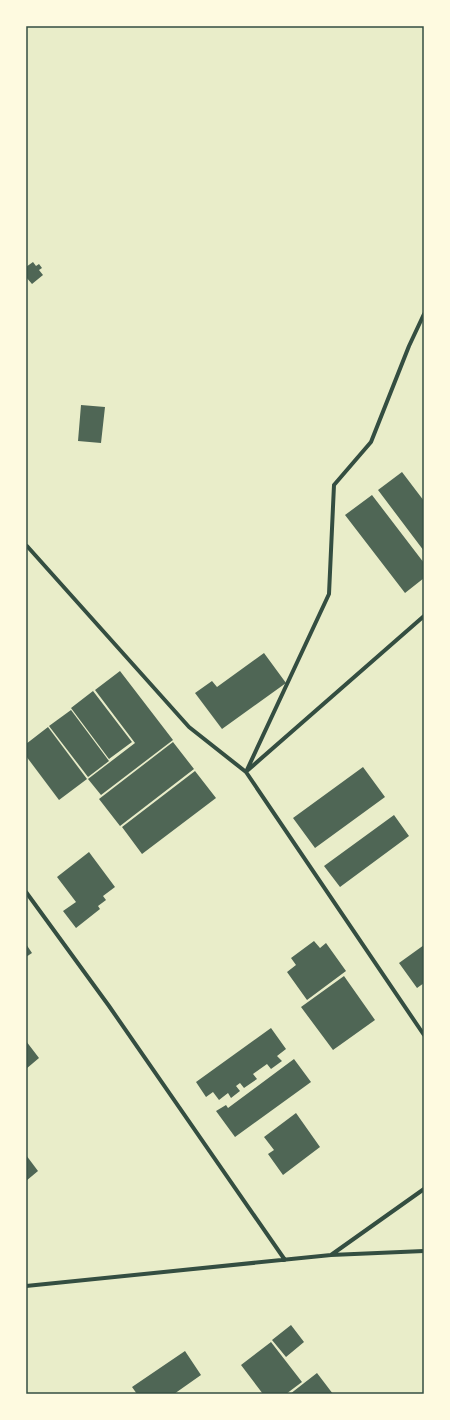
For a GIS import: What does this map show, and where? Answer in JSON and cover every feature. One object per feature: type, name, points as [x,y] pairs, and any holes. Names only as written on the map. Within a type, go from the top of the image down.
[{"type":"street","points":[[246,772],[329,594],[334,485],[371,442],[409,346],[424,314]]},
{"type":"street","points":[[27,546],[189,727],[246,772],[424,1035]]},
{"type":"street","points":[[246,772],[424,616]]},
{"type":"street","points":[[26,892],[109,1006],[285,1260]]},
{"type":"street","points":[[331,1255],[424,1189]]},
{"type":"street","points":[[26,1286],[331,1255],[424,1251]]},
{"type":"building","points":[[33,262],[36,266],[39,264],[42,268],[39,270],[43,275],[32,284],[26,277],[26,267]]},
{"type":"building","points":[[81,405],[105,407],[101,443],[78,441]]},
{"type":"building","points":[[402,472],[424,501],[424,551],[378,490]]},
{"type":"building","points":[[372,495],[424,563],[424,578],[405,593],[345,515]]},
{"type":"building","points":[[264,653],[286,683],[222,729],[195,693],[212,681],[217,687]]},
{"type":"building","points":[[120,671],[173,740],[101,795],[88,779],[135,743],[95,690]]},
{"type":"building","points":[[93,691],[132,742],[109,759],[71,708]]},
{"type":"building","points":[[71,710],[109,761],[88,777],[49,726]]},
{"type":"building","points":[[48,727],[87,779],[59,800],[26,756],[26,744]]},
{"type":"building","points":[[173,742],[194,769],[120,826],[99,799]]},
{"type":"building","points":[[363,767],[385,797],[315,848],[293,818]]},
{"type":"building","points":[[195,771],[216,798],[142,854],[122,827]]},
{"type":"building","points":[[394,815],[409,836],[340,887],[324,866]]},
{"type":"building","points":[[89,852],[115,887],[103,896],[106,900],[98,906],[100,909],[76,928],[63,911],[76,902],[57,877]]},
{"type":"building","points":[[314,941],[320,948],[326,943],[346,971],[307,1000],[287,972],[296,965],[291,958]]},
{"type":"building","points":[[26,944],[32,953],[26,957]]},
{"type":"building","points":[[424,945],[424,983],[417,988],[399,963]]},
{"type":"building","points":[[344,976],[375,1020],[333,1050],[301,1007]]},
{"type":"building","points":[[271,1028],[286,1049],[277,1056],[282,1061],[271,1069],[267,1064],[253,1074],[257,1079],[244,1088],[240,1083],[236,1086],[240,1091],[231,1098],[228,1093],[219,1100],[213,1092],[206,1097],[196,1082]]},
{"type":"building","points":[[26,1041],[39,1058],[26,1069]]},
{"type":"building","points":[[294,1059],[311,1082],[235,1137],[216,1111],[226,1105],[228,1108]]},
{"type":"building","points":[[296,1113],[320,1147],[283,1175],[268,1154],[274,1150],[264,1137]]},
{"type":"building","points":[[26,1155],[38,1171],[26,1181]]},
{"type":"building","points":[[291,1325],[304,1342],[286,1357],[272,1340]]},
{"type":"building","points":[[271,1342],[302,1382],[286,1394],[263,1394],[241,1365]]},
{"type":"building","points":[[185,1351],[201,1375],[174,1394],[137,1394],[132,1387]]},
{"type":"building","points":[[317,1373],[333,1394],[290,1394]]}]
